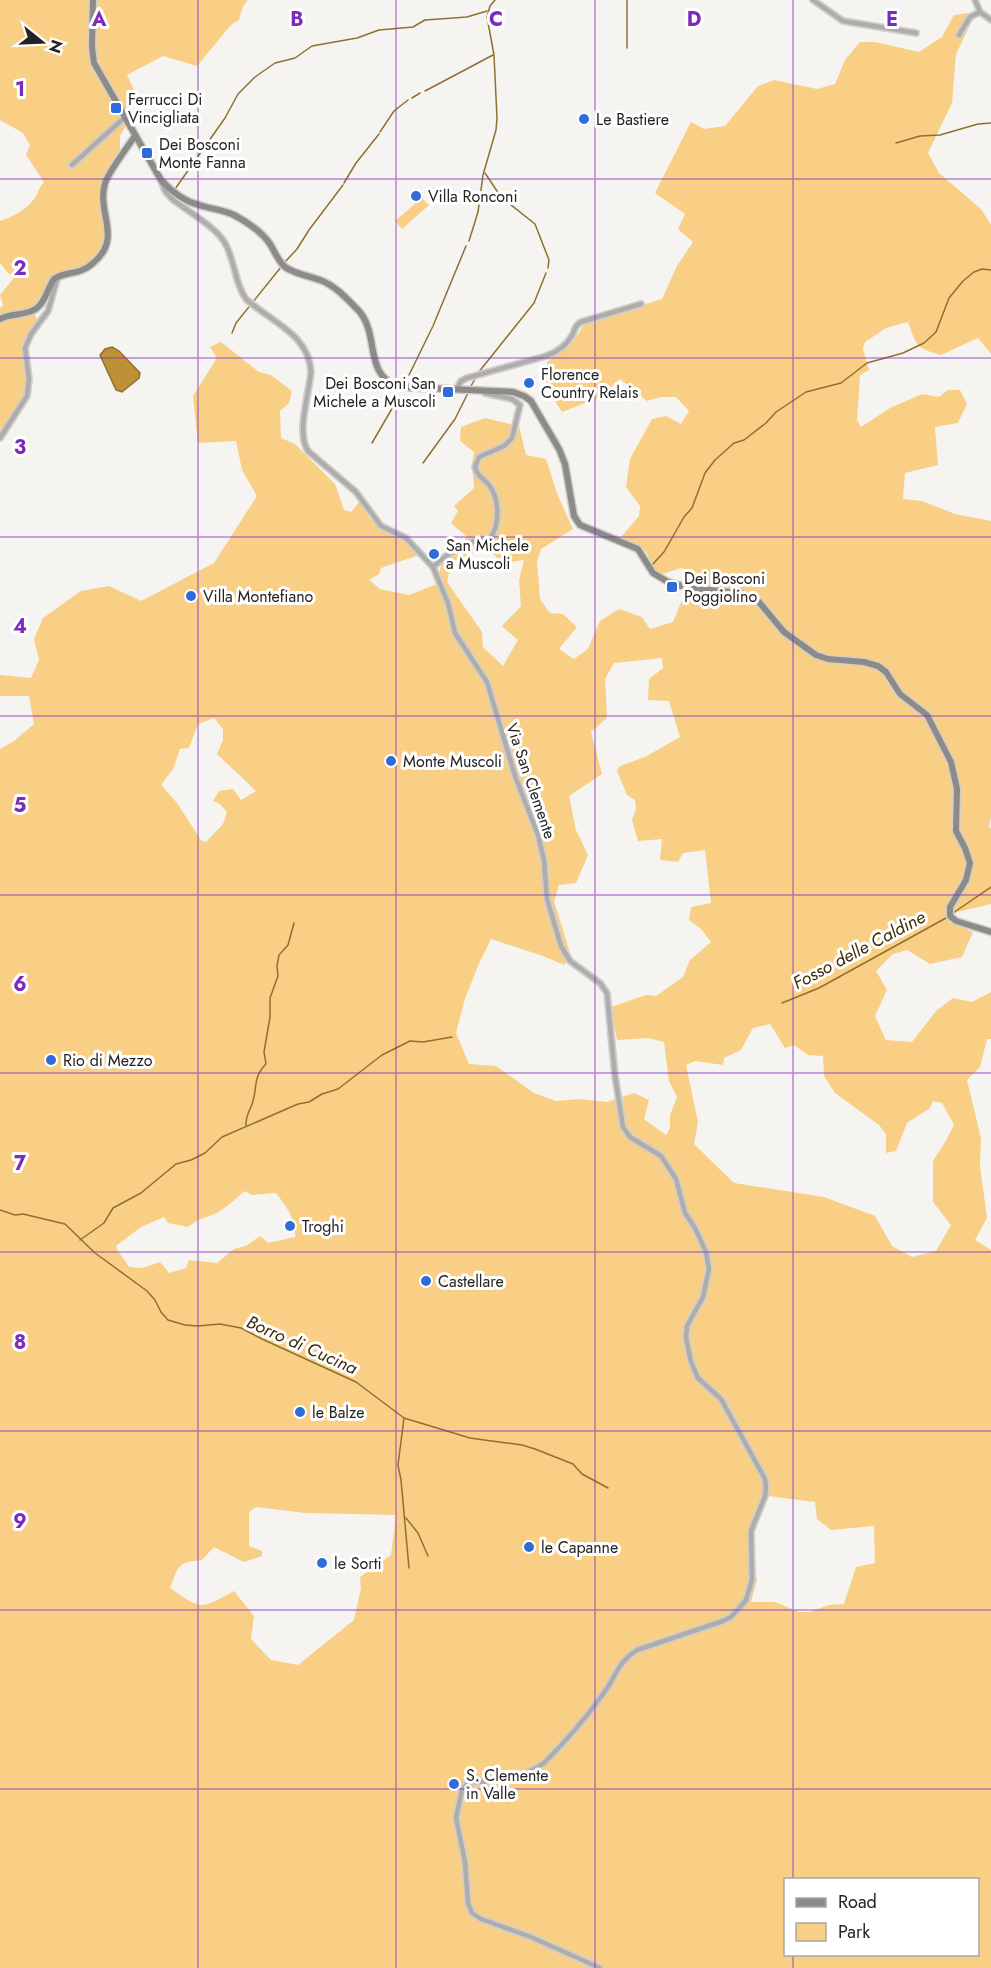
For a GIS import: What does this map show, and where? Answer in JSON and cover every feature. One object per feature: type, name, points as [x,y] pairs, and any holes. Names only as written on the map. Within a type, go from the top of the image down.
[{"type":"main road","points":[[93,0],[93,58],[161,180],[174,193],[187,201],[229,213],[253,227],[269,242],[283,265],[294,272],[333,286],[361,313],[369,327],[376,367],[385,380],[400,387],[516,393],[531,401],[561,455],[574,516],[580,525],[638,549],[653,573],[668,582],[681,587],[741,593],[752,597],[784,632],[816,655],[828,659],[864,662],[878,666],[886,672],[900,694],[927,715],[951,762],[957,789],[956,831],[966,848],[970,863],[968,875],[950,907],[950,916],[956,921],[991,932]]},
{"type":"main road","points":[[0,320],[37,308],[52,281],[58,276],[84,270],[104,251],[109,237],[104,205],[105,183],[135,136]]},
{"type":"street","points":[[813,0],[843,21],[916,33]]},
{"type":"street","points":[[975,0],[980,12],[991,20]]},
{"type":"street","points":[[959,35],[970,17],[980,12]]},
{"type":"street","points":[[72,165],[124,117]]},
{"type":"street","name":"Via San Clemente","points":[[161,180],[165,191],[172,199],[222,238],[229,251],[242,293],[252,304],[292,333],[306,351],[310,372],[303,433],[305,446],[356,492],[381,526],[406,538],[433,567],[448,603],[455,633],[487,682],[515,776],[538,835],[544,860],[547,899],[561,946],[570,961],[600,983],[607,993],[618,1100],[623,1126],[630,1137],[661,1156],[676,1179],[685,1213],[706,1252],[709,1269],[703,1297],[687,1326],[686,1337],[691,1362],[698,1377],[721,1399],[765,1479],[765,1496],[751,1531],[752,1580],[746,1600],[731,1617],[637,1650],[618,1666],[606,1691],[550,1757],[534,1770],[512,1779],[469,1782],[462,1790],[456,1818],[465,1862],[468,1903],[472,1913],[481,1919],[531,1937],[600,1968]]},
{"type":"street","points":[[0,438],[27,396],[29,379],[25,348],[31,334],[48,311],[58,276]]},
{"type":"street","points":[[456,390],[461,381],[477,375],[550,355],[566,344],[579,323],[641,304]]},
{"type":"street","points":[[433,567],[461,545],[490,539],[497,522],[498,513],[492,489],[476,471],[476,462],[480,457],[504,446],[512,438],[520,405],[512,399],[472,390]]},
{"type":"green space","points":[[0,0],[248,0],[243,6],[239,20],[231,25],[197,66],[163,56],[127,75],[135,92],[127,106],[130,119],[120,136],[120,151],[105,182],[107,231],[102,251],[87,266],[53,277],[39,302],[32,309],[38,321],[23,347],[27,381],[24,398],[0,433],[0,309],[3,305],[0,295],[13,279],[0,263],[0,221],[27,207],[44,182],[26,155],[30,145],[23,133],[0,120]]},
{"type":"green space","points":[[968,13],[974,17],[956,54],[952,103],[928,153],[939,173],[981,209],[991,225],[991,354],[978,338],[941,355],[918,345],[908,322],[886,328],[865,342],[863,349],[869,370],[860,375],[857,420],[861,427],[890,408],[922,394],[939,397],[948,390],[960,390],[967,404],[958,423],[935,427],[938,465],[905,473],[903,499],[922,501],[955,514],[991,521],[991,816],[989,827],[991,828],[991,904],[957,912],[949,922],[973,932],[962,957],[930,964],[907,950],[893,954],[876,971],[887,990],[875,1016],[886,1040],[912,1042],[936,1011],[953,998],[972,1002],[991,992],[991,1039],[987,1039],[980,1067],[967,1080],[981,1138],[980,1166],[987,1218],[975,1240],[991,1250],[991,1968],[0,1968],[0,749],[14,741],[34,724],[29,696],[0,696],[0,675],[31,678],[39,660],[34,639],[43,618],[81,591],[109,586],[141,601],[214,563],[257,496],[242,470],[236,441],[198,443],[193,396],[217,358],[210,347],[221,342],[259,372],[271,375],[292,391],[289,403],[280,411],[281,438],[295,444],[335,484],[344,510],[351,512],[360,501],[369,517],[380,529],[407,542],[419,555],[381,568],[379,574],[369,580],[380,589],[409,595],[437,584],[441,565],[463,546],[466,536],[451,523],[458,511],[454,506],[474,488],[472,463],[474,452],[460,441],[461,427],[485,418],[519,426],[526,455],[546,459],[558,496],[573,529],[541,549],[537,561],[540,599],[550,613],[563,614],[577,627],[559,649],[574,659],[588,649],[600,621],[619,609],[642,617],[650,629],[673,622],[693,573],[681,568],[662,574],[642,548],[621,537],[639,516],[640,506],[626,487],[630,459],[652,419],[666,416],[681,424],[689,411],[676,397],[661,397],[647,401],[620,379],[598,398],[562,412],[546,387],[547,362],[575,339],[585,323],[662,299],[677,266],[693,242],[678,229],[685,214],[655,193],[691,122],[704,129],[725,126],[758,86],[774,80],[817,89],[835,84],[845,60],[860,42],[875,42],[919,52],[942,37],[954,15]],"holes":[[[489,549],[502,563],[524,560],[519,580],[521,606],[502,626],[518,640],[503,666],[483,647],[482,632],[447,582],[452,561]],[[662,658],[663,668],[649,679],[648,700],[669,701],[680,737],[645,757],[620,766],[617,771],[627,795],[635,800],[636,808],[632,820],[638,841],[662,839],[660,860],[678,862],[683,853],[705,850],[711,903],[691,907],[689,920],[701,929],[711,942],[690,960],[683,977],[656,996],[646,995],[611,1007],[617,1040],[648,1038],[664,1042],[669,1081],[677,1097],[670,1115],[670,1128],[666,1135],[644,1119],[649,1100],[634,1093],[607,1102],[580,1099],[556,1101],[534,1093],[496,1066],[469,1064],[456,1033],[465,999],[491,939],[564,965],[571,956],[554,901],[559,885],[576,883],[588,855],[576,830],[569,796],[602,774],[591,732],[607,718],[605,679],[614,663]],[[214,718],[223,729],[223,740],[217,754],[256,791],[241,800],[233,789],[219,791],[213,801],[220,804],[227,812],[223,824],[206,842],[201,840],[177,803],[161,785],[173,769],[180,749],[189,748],[198,724]],[[770,1024],[785,1048],[794,1045],[808,1055],[823,1056],[824,1076],[835,1093],[879,1125],[886,1134],[886,1153],[896,1151],[907,1123],[930,1108],[933,1101],[942,1103],[954,1125],[933,1161],[933,1202],[951,1225],[936,1251],[912,1257],[892,1246],[875,1216],[824,1197],[734,1183],[694,1144],[698,1122],[686,1065],[695,1061],[723,1065],[724,1058],[741,1050],[753,1028]],[[245,1191],[252,1195],[276,1193],[293,1219],[295,1237],[268,1243],[260,1236],[246,1246],[234,1249],[217,1263],[189,1260],[186,1268],[169,1273],[160,1262],[143,1268],[129,1267],[117,1249],[116,1246],[141,1227],[164,1217],[168,1223],[188,1227],[198,1220],[219,1212]],[[768,1496],[815,1502],[817,1519],[831,1530],[874,1526],[875,1563],[856,1567],[844,1604],[829,1605],[810,1612],[799,1612],[775,1602],[751,1602],[757,1580],[754,1534]],[[256,1507],[305,1513],[396,1515],[391,1555],[360,1577],[361,1588],[354,1620],[298,1665],[271,1660],[251,1639],[254,1616],[234,1591],[202,1605],[189,1601],[170,1588],[183,1564],[202,1560],[214,1547],[244,1562],[262,1556],[262,1551],[249,1546],[249,1512]]]},
{"type":"green space","points":[[422,198],[429,205],[402,229],[395,221]]},
{"type":"shaded area","points":[[112,347],[119,351],[140,373],[139,378],[122,392],[116,390],[100,355],[105,349]]},
{"type":"waterway","points":[[469,241],[478,212],[483,175],[496,130],[494,55],[487,17],[490,6],[495,0]]},
{"type":"waterway","points":[[627,0],[627,48]]},
{"type":"waterway","points":[[175,189],[225,118],[238,94],[255,77],[275,63],[295,58],[312,46],[357,38],[379,30],[413,27],[425,20],[467,17],[487,11]]},
{"type":"waterway","points":[[425,91],[493,55]]},
{"type":"waterway","points":[[412,98],[420,93]]},
{"type":"waterway","points":[[380,132],[394,111],[408,100]]},
{"type":"waterway","points":[[896,143],[920,136],[940,135],[978,124],[991,123]]},
{"type":"waterway","points":[[344,183],[356,163],[379,134]]},
{"type":"waterway","points":[[485,173],[501,197],[535,224],[549,260],[548,268]]},
{"type":"waterway","points":[[284,263],[297,249],[343,185]]},
{"type":"waterway","points":[[409,375],[433,326],[466,246]]},
{"type":"waterway","points":[[232,333],[236,323],[281,267]]},
{"type":"waterway","points":[[652,565],[664,552],[684,517],[692,508],[705,473],[715,460],[734,443],[744,440],[776,412],[806,392],[841,383],[867,363],[903,353],[924,343],[936,332],[949,298],[963,281],[974,272],[982,269],[991,270]]},
{"type":"waterway","points":[[478,373],[534,303],[546,273]]},
{"type":"waterway","points":[[471,386],[476,377]]},
{"type":"waterway","points":[[423,463],[455,419],[468,393]]},
{"type":"waterway","points":[[372,443],[397,400]]},
{"type":"waterway","name":"Fosso delle Caldine","points":[[953,913],[991,887]]},
{"type":"waterway","name":"Fosso delle Caldine","points":[[782,1003],[819,988],[946,918]]},
{"type":"waterway","points":[[246,1126],[257,1079],[266,1064],[264,1052],[270,1017],[270,998],[278,976],[279,955],[288,945],[294,923]]},
{"type":"waterway","points":[[80,1240],[104,1223],[113,1208],[141,1193],[176,1164],[205,1153],[222,1137],[338,1089],[382,1055],[410,1041],[423,1042],[452,1037]]},
{"type":"waterway","name":"Borro di Cucina","points":[[0,1210],[65,1224],[95,1253],[147,1291],[168,1320],[185,1325],[220,1324],[241,1328],[356,1382],[404,1418],[470,1438],[535,1449],[573,1464],[582,1474],[608,1488]]},
{"type":"waterway","points":[[404,1418],[398,1465],[409,1568]]},
{"type":"waterway","points":[[406,1518],[418,1533],[428,1556]]},
{"type":"place","name":"Ferrucci Di Vincigliata","points":[[116,108]]},
{"type":"place","name":"Le Bastiere","points":[[584,119]]},
{"type":"place","name":"Dei Bosconi Monte Fanna","points":[[147,153]]},
{"type":"place","name":"Villa Ronconi","points":[[416,196]]},
{"type":"place","name":"Florence Country Relais","points":[[529,383]]},
{"type":"place","name":"Dei Bosconi San Michele a Muscoli","points":[[448,392]]},
{"type":"place","name":"San Michele a Muscoli","points":[[434,554]]},
{"type":"place","name":"Dei Bosconi Poggiolino","points":[[672,587]]},
{"type":"place","name":"Villa Montefiano","points":[[191,596]]},
{"type":"place","name":"Monte Muscoli","points":[[391,761]]},
{"type":"place","name":"Rio di Mezzo","points":[[51,1060]]},
{"type":"place","name":"Troghi","points":[[290,1226]]},
{"type":"place","name":"Castellare","points":[[426,1281]]},
{"type":"place","name":"le Balze","points":[[300,1412]]},
{"type":"place","name":"le Capanne","points":[[529,1547]]},
{"type":"place","name":"le Sorti","points":[[322,1563]]},
{"type":"place","name":"S. Clemente in Valle","points":[[454,1784]]}]
